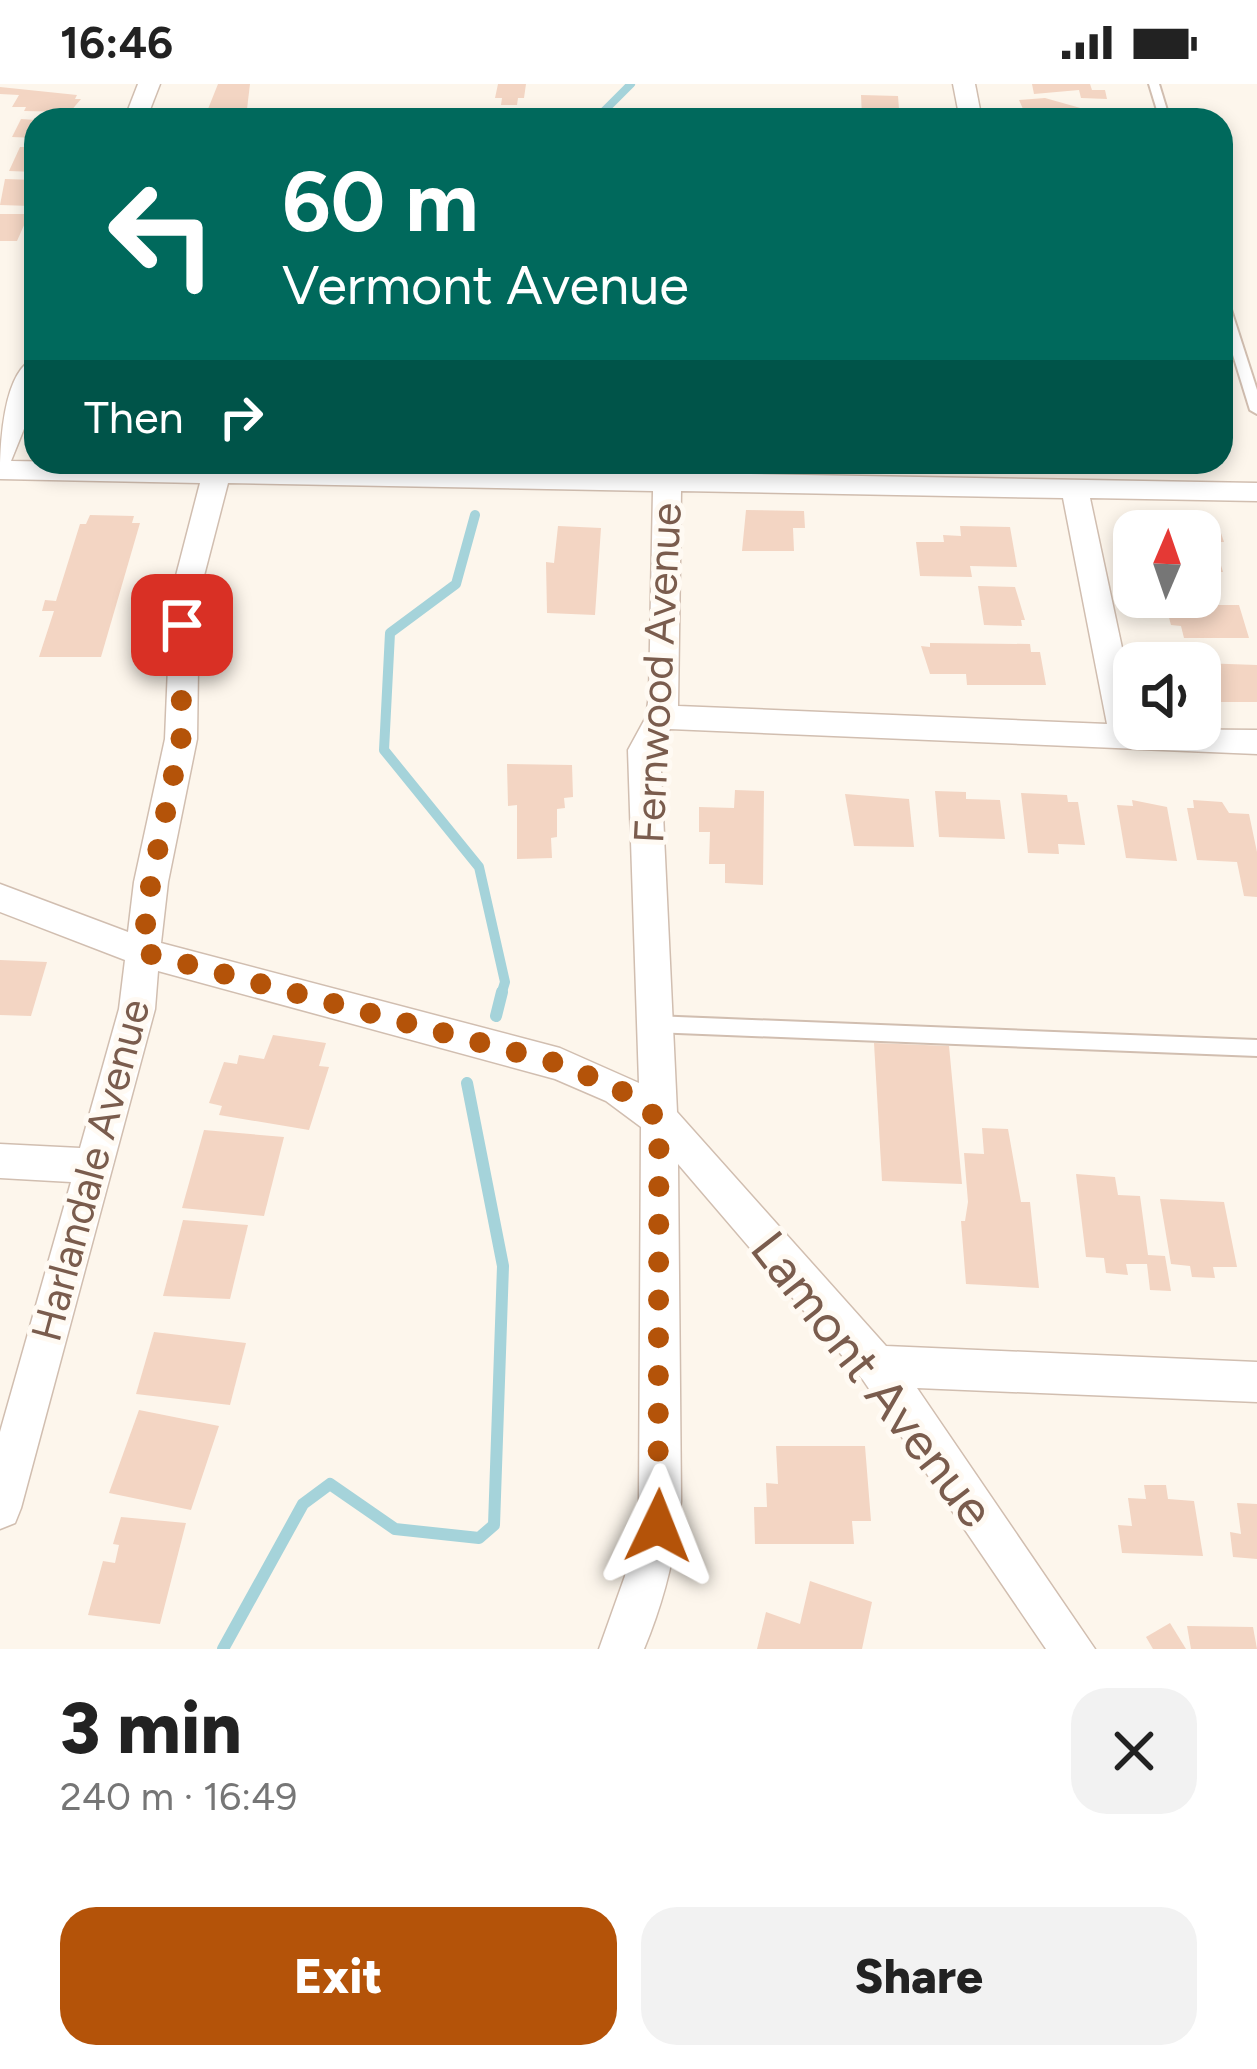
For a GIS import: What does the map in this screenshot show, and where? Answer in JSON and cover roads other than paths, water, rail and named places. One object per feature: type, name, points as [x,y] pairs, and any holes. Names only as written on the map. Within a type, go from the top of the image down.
[{"type":"street","points":[[0,457],[24,396]]},
{"type":"street","points":[[173,474],[667,483],[1053,480],[1257,492]]},
{"type":"street","name":"Harlandale Avenue","points":[[0,1508],[136,1009],[151,882],[181,739],[185,595],[216,475]]},
{"type":"street","points":[[1053,480],[1113,692]]},
{"type":"street","name":"Fernwood Avenue","points":[[621,1649],[656,1550],[660,1501],[659,1119],[644,750],[661,717],[667,483]]},
{"type":"street","points":[[661,717],[1113,735]]},
{"type":"street","points":[[1221,740],[1257,742]]},
{"type":"street","name":"Lamont Avenue","points":[[0,898],[142,952],[560,1064],[619,1089],[659,1119],[877,1366],[1073,1649]]},
{"type":"street","points":[[0,1161],[94,1166]]},
{"type":"street","points":[[877,1366],[1257,1382]]},
{"type":"lane","points":[[1233,335],[1257,410]]},
{"type":"lane","points":[[652,1024],[1257,1048]]},
{"type":"waterway","points":[[607,108],[631,84]]},
{"type":"waterway","points":[[475,515],[456,584],[390,633],[384,750],[479,867],[505,982],[501,995]]},
{"type":"waterway","points":[[496,1016],[502,992]]},
{"type":"waterway","points":[[223,1649],[303,1504],[330,1484],[395,1529],[479,1538],[494,1525],[503,1266],[467,1083]]}]
